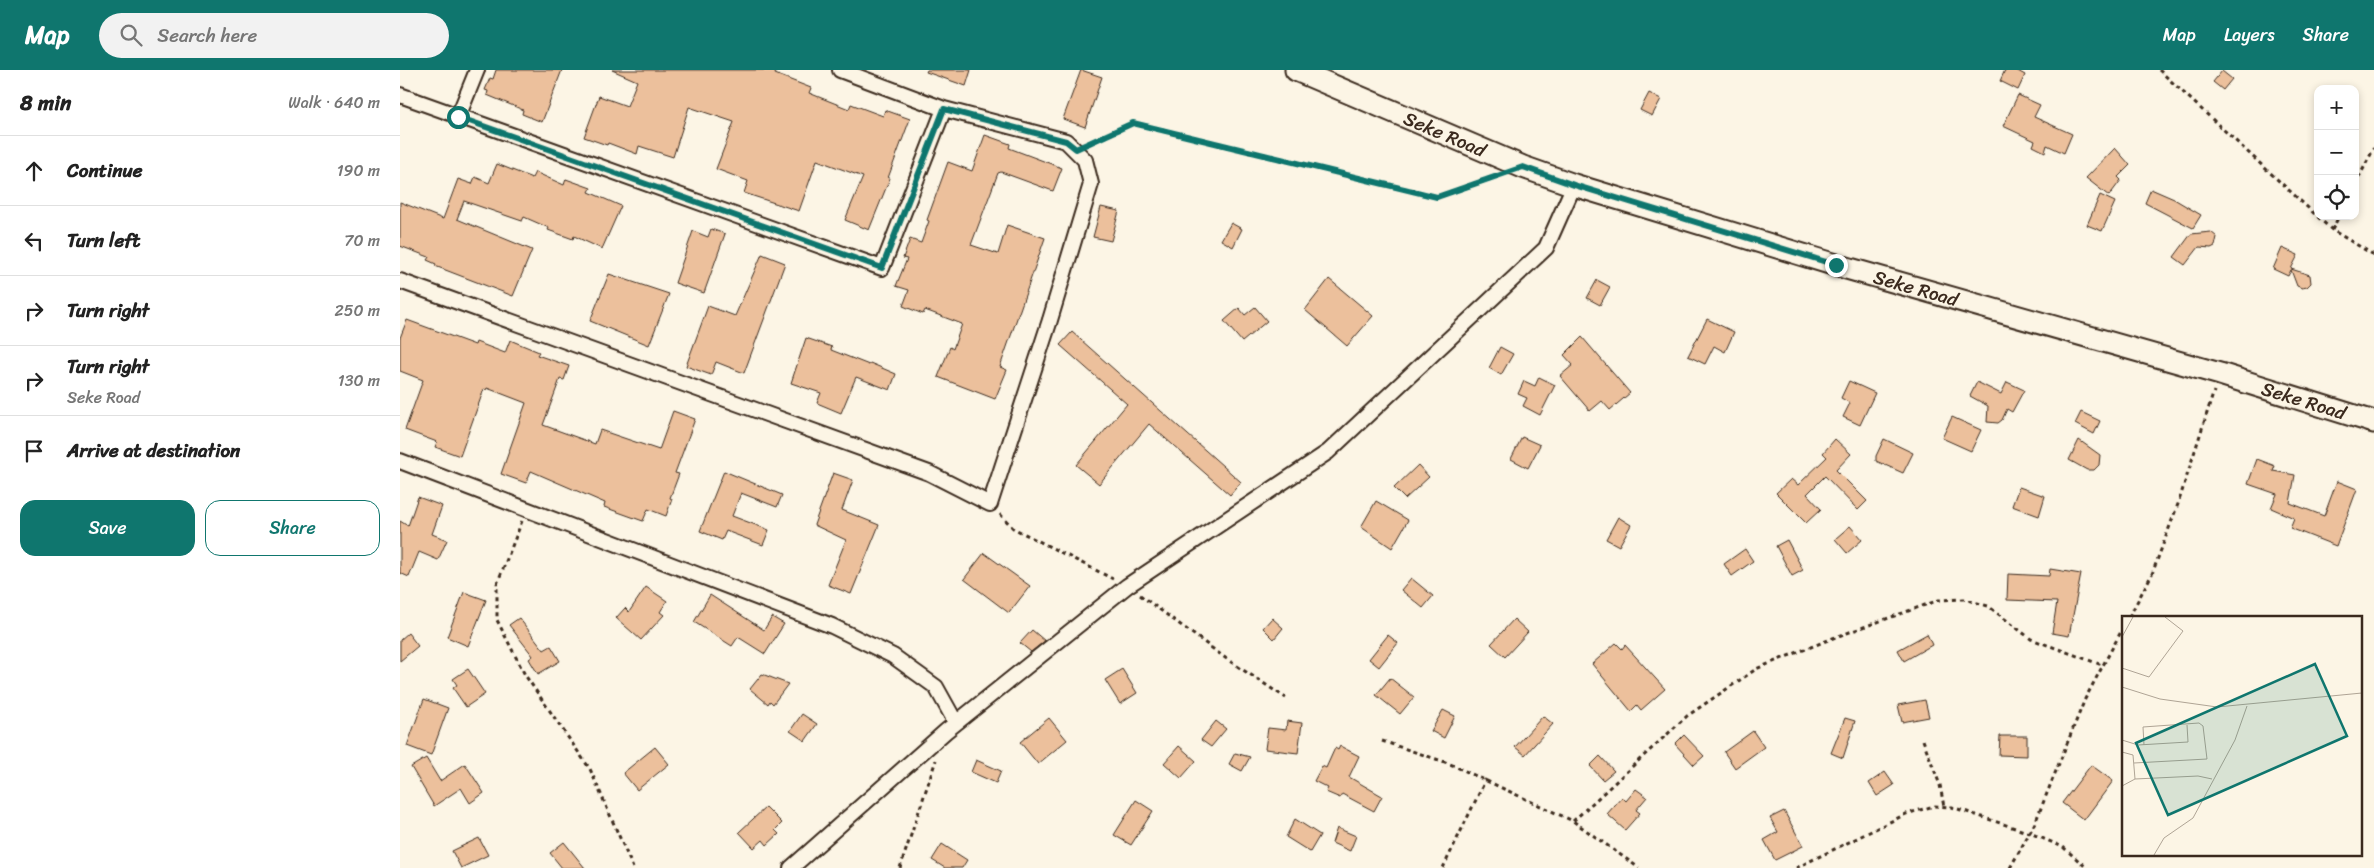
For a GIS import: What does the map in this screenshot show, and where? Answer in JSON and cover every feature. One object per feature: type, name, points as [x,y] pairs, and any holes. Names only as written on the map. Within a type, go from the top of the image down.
[{"type":"main road","name":"Seke Road","points":[[1296,70],[1523,167],[1574,185],[1836,265],[2220,374],[2374,422]]},
{"type":"street","points":[[458,117],[477,70]]},
{"type":"street","points":[[400,281],[929,473],[990,504],[1050,320],[1091,184],[1085,160],[1066,141],[944,109],[840,70]]},
{"type":"street","points":[[400,95],[882,268],[944,109]]},
{"type":"street","points":[[791,868],[956,723],[1127,586],[1328,452],[1546,248],[1574,185]]},
{"type":"street","points":[[400,461],[832,626],[893,656],[936,687],[956,723]]},
{"type":"path","points":[[2159,70],[2332,230],[2374,255]]},
{"type":"path","points":[[1076,149],[1133,123],[1437,197],[1523,167]]},
{"type":"path","points":[[2359,177],[2374,148]]},
{"type":"path","points":[[2332,230],[2337,220]]},
{"type":"path","points":[[2130,616],[2152,574],[2178,504],[2220,374]]},
{"type":"path","points":[[990,504],[1013,528],[1127,586],[1228,660],[1286,698]]},
{"type":"path","points":[[527,509],[497,584],[497,620],[525,675],[590,769],[633,868]]},
{"type":"path","points":[[1573,821],[1687,716],[1756,669],[1824,641],[1939,600],[1964,599],[1988,606],[2031,639],[2102,665]]},
{"type":"path","points":[[2010,868],[2030,833],[2085,699],[2122,630]]},
{"type":"path","points":[[1923,740],[1940,784],[1944,807]]},
{"type":"path","points":[[1382,741],[1448,763],[1573,821],[1639,868]]},
{"type":"path","points":[[900,868],[937,759]]},
{"type":"path","points":[[1443,868],[1486,779]]},
{"type":"path","points":[[1796,868],[1906,814],[1934,806],[1952,807],[2030,833],[2063,847],[2087,868]]},
{"type":"building","points":[[496,70],[562,70],[542,122],[522,114],[523,110],[487,95],[488,91],[485,90],[490,78],[493,79]]},
{"type":"building","points":[[612,70],[776,70],[775,74],[811,88],[809,93],[849,109],[851,104],[883,116],[885,110],[910,119],[888,178],[890,178],[869,230],[845,220],[863,177],[817,160],[799,211],[744,193],[748,181],[716,169],[734,122],[689,107],[673,157],[639,146],[637,154],[608,143],[607,145],[584,137],[599,96],[627,106],[637,81]]},
{"type":"building","points":[[927,70],[971,70],[966,86],[926,72]]},
{"type":"building","points":[[1081,70],[1102,77],[1085,127],[1063,119]]},
{"type":"building","points":[[2005,70],[2016,70],[2025,75],[2018,90],[2000,81]]},
{"type":"building","points":[[2222,71],[2232,79],[2223,90],[2213,82]]},
{"type":"building","points":[[1649,93],[1661,99],[1652,116],[1640,110]]},
{"type":"building","points":[[2018,95],[2040,105],[2034,117],[2072,134],[2064,153],[2047,145],[2045,152],[2033,146],[2035,141],[2003,126]]},
{"type":"building","points":[[985,135],[1010,144],[1009,148],[1062,168],[1053,191],[1001,172],[998,173],[971,245],[998,254],[1007,225],[1045,238],[1000,367],[1007,370],[995,399],[938,377],[950,347],[953,349],[962,324],[925,310],[923,314],[903,306],[909,290],[896,286],[907,259],[903,258],[910,239],[921,243],[929,221],[927,220],[948,162],[972,171]]},
{"type":"building","points":[[2115,148],[2130,165],[2118,177],[2121,180],[2109,196],[2086,178]]},
{"type":"building","points":[[497,164],[532,178],[535,172],[564,185],[566,179],[591,188],[589,192],[621,206],[602,249],[574,236],[573,239],[548,230],[549,228],[524,217],[522,221],[464,201],[457,219],[532,250],[513,296],[435,266],[436,264],[427,260],[429,257],[400,246],[400,202],[443,219],[458,179],[472,184],[475,177],[489,183]]},
{"type":"building","points":[[2151,189],[2174,199],[2201,215],[2193,228],[2145,203]]},
{"type":"building","points":[[2100,195],[2115,202],[2102,231],[2087,225]]},
{"type":"building","points":[[1101,207],[1119,211],[1111,241],[1093,237]]},
{"type":"building","points":[[1231,223],[1242,229],[1233,247],[1221,240]]},
{"type":"building","points":[[711,229],[725,234],[704,293],[675,283],[693,231],[708,237]]},
{"type":"building","points":[[2211,232],[2217,237],[2215,246],[2211,248],[2199,247],[2185,265],[2174,257],[2191,234]]},
{"type":"building","points":[[2282,248],[2298,255],[2291,269],[2310,275],[2311,283],[2307,287],[2297,286],[2291,270],[2288,276],[2273,269]]},
{"type":"building","points":[[762,254],[785,263],[744,373],[716,362],[711,375],[686,366],[708,306],[735,316]]},
{"type":"building","points":[[609,274],[669,294],[649,345],[590,321]]},
{"type":"building","points":[[1329,279],[1373,316],[1347,346],[1305,310]]},
{"type":"building","points":[[1597,280],[1610,287],[1600,305],[1587,298]]},
{"type":"building","points":[[1255,307],[1267,321],[1242,342],[1224,321],[1239,308],[1245,315]]},
{"type":"building","points":[[1707,319],[1734,332],[1725,352],[1714,346],[1705,364],[1688,356]]},
{"type":"building","points":[[407,320],[475,345],[476,342],[505,353],[510,340],[539,352],[537,355],[569,366],[564,380],[560,379],[543,425],[595,444],[600,430],[659,450],[673,411],[695,419],[675,473],[679,474],[670,498],[672,499],[666,516],[648,509],[643,521],[604,507],[605,503],[531,471],[526,483],[501,474],[526,403],[487,388],[486,390],[484,389],[460,456],[435,447],[437,442],[405,430],[423,380],[400,371],[400,338]]},
{"type":"building","points":[[1072,332],[1241,482],[1230,495],[1149,424],[1099,484],[1076,465],[1127,404],[1060,345]]},
{"type":"building","points":[[1582,337],[1630,393],[1610,410],[1602,401],[1590,411],[1560,376],[1573,365],[1564,355]]},
{"type":"building","points":[[806,338],[832,347],[831,350],[896,374],[890,390],[856,377],[841,413],[817,403],[821,393],[791,383]]},
{"type":"building","points":[[1500,347],[1513,354],[1501,375],[1489,368]]},
{"type":"building","points":[[1539,377],[1555,385],[1540,415],[1523,406],[1527,398],[1518,394],[1524,381],[1535,386]]},
{"type":"building","points":[[1849,381],[1875,393],[1860,425],[1843,417],[1850,403],[1841,398]]},
{"type":"building","points":[[1977,382],[2001,394],[2007,382],[2024,390],[2012,412],[2007,409],[2002,420],[1998,423],[1987,422],[1988,406],[1970,396]]},
{"type":"building","points":[[2081,412],[2100,421],[2094,434],[2075,424]]},
{"type":"building","points":[[1952,417],[1981,430],[1971,451],[1942,438]]},
{"type":"building","points":[[1522,437],[1540,445],[1528,468],[1511,459]]},
{"type":"building","points":[[1835,439],[1851,454],[1836,470],[1867,501],[1858,510],[1825,476],[1807,494],[1821,509],[1806,523],[1776,493],[1791,479],[1798,485],[1827,457],[1823,453]]},
{"type":"building","points":[[1884,439],[1913,453],[1903,473],[1876,461],[1876,456]]},
{"type":"building","points":[[2079,440],[2100,455],[2099,465],[2094,470],[2087,470],[2069,460]]},
{"type":"building","points":[[2257,459],[2275,466],[2273,471],[2295,475],[2290,503],[2324,516],[2337,481],[2357,489],[2336,546],[2290,528],[2294,518],[2271,508],[2277,494],[2248,484]]},
{"type":"building","points":[[1418,465],[1429,477],[1405,499],[1394,488]]},
{"type":"building","points":[[724,471],[782,495],[777,507],[741,493],[732,516],[769,530],[763,545],[726,531],[722,540],[700,531]]},
{"type":"building","points":[[833,473],[853,480],[842,510],[879,525],[851,594],[828,585],[846,540],[814,525]]},
{"type":"building","points":[[2019,487],[2045,496],[2039,516],[2012,506]]},
{"type":"building","points":[[418,497],[442,506],[432,534],[447,540],[438,560],[419,552],[409,577],[400,573],[400,521],[408,526]]},
{"type":"building","points":[[1376,501],[1408,520],[1392,548],[1361,527]]},
{"type":"building","points":[[1618,517],[1631,525],[1619,546],[1606,539]]},
{"type":"building","points":[[1850,526],[1862,540],[1847,553],[1835,539]]},
{"type":"building","points":[[1787,540],[1803,570],[1792,576],[1776,546]]},
{"type":"building","points":[[1745,549],[1753,561],[1732,576],[1724,564]]},
{"type":"building","points":[[984,553],[1030,586],[1009,613],[964,579]]},
{"type":"building","points":[[2050,569],[2081,574],[2069,636],[2052,633],[2057,602],[2007,600],[2008,574],[2049,576]]},
{"type":"building","points":[[1411,578],[1433,596],[1423,608],[1401,590]]},
{"type":"building","points":[[646,587],[667,601],[660,612],[664,615],[641,640],[616,618],[625,608],[629,612]]},
{"type":"building","points":[[464,592],[486,600],[468,646],[447,637]]},
{"type":"building","points":[[710,595],[764,630],[772,617],[784,624],[765,654],[738,637],[732,646],[694,622]]},
{"type":"building","points":[[519,618],[544,650],[551,646],[560,661],[538,674],[529,659],[533,656],[509,625]]},
{"type":"building","points":[[1272,618],[1283,628],[1274,639],[1263,628]]},
{"type":"building","points":[[1514,619],[1528,632],[1505,657],[1491,644]]},
{"type":"building","points":[[1032,630],[1045,641],[1031,652],[1020,643]]},
{"type":"building","points":[[408,633],[418,646],[400,661],[400,640]]},
{"type":"building","points":[[1927,634],[1932,645],[1904,661],[1898,650]]},
{"type":"building","points":[[1388,635],[1398,643],[1379,667],[1369,659]]},
{"type":"building","points":[[1616,643],[1622,649],[1625,645],[1665,689],[1641,710],[1637,705],[1631,711],[1592,664]]},
{"type":"building","points":[[468,669],[485,694],[466,707],[453,688],[457,685],[453,679]]},
{"type":"building","points":[[1122,669],[1137,693],[1120,704],[1105,680]]},
{"type":"building","points":[[762,674],[788,684],[773,704],[770,701],[768,704],[750,689]]},
{"type":"building","points":[[1390,678],[1414,697],[1400,714],[1376,695]]},
{"type":"building","points":[[424,699],[448,708],[431,755],[407,746]]},
{"type":"building","points":[[1925,700],[1929,717],[1902,722],[1898,705]]},
{"type":"building","points":[[1443,710],[1455,716],[1444,738],[1431,731]]},
{"type":"building","points":[[802,714],[817,724],[805,741],[790,731]]},
{"type":"building","points":[[1543,716],[1553,724],[1525,755],[1515,747]]},
{"type":"building","points":[[1049,718],[1067,740],[1038,764],[1020,742]]},
{"type":"building","points":[[1845,718],[1855,721],[1843,758],[1831,753]]},
{"type":"building","points":[[1216,721],[1226,729],[1211,747],[1201,740]]},
{"type":"building","points":[[1287,721],[1302,723],[1298,753],[1265,749],[1268,728],[1286,730]]},
{"type":"building","points":[[1753,731],[1764,747],[1735,768],[1724,752]]},
{"type":"building","points":[[1684,735],[1704,756],[1694,765],[1675,744]]},
{"type":"building","points":[[2000,736],[2027,736],[2027,756],[1999,755]]},
{"type":"building","points":[[1179,746],[1196,761],[1181,778],[1164,763]]},
{"type":"building","points":[[1340,746],[1359,756],[1349,777],[1382,796],[1374,811],[1342,794],[1340,798],[1326,792],[1328,788],[1314,781],[1322,766],[1326,768],[1335,748],[1338,750]]},
{"type":"building","points":[[655,747],[669,764],[637,790],[623,773]]},
{"type":"building","points":[[1235,753],[1250,757],[1242,771],[1229,764]]},
{"type":"building","points":[[1600,756],[1614,771],[1603,780],[1590,766]]},
{"type":"building","points":[[426,758],[440,781],[465,764],[484,793],[470,803],[461,788],[434,806],[411,767]]},
{"type":"building","points":[[976,760],[1001,771],[996,783],[971,772]]},
{"type":"building","points":[[2091,765],[2113,781],[2084,820],[2062,803]]},
{"type":"building","points":[[1885,772],[1894,785],[1877,796],[1869,783]]},
{"type":"building","points":[[1636,789],[1647,797],[1636,810],[1640,813],[1625,830],[1607,814],[1622,797],[1626,801]]},
{"type":"building","points":[[1136,800],[1153,811],[1131,845],[1114,835]]},
{"type":"building","points":[[766,807],[782,823],[775,830],[779,834],[767,845],[763,840],[754,848],[739,832]]},
{"type":"building","points":[[1784,811],[1803,846],[1775,860],[1764,840],[1778,832],[1770,818]]},
{"type":"building","points":[[1295,819],[1320,835],[1310,852],[1286,837]]},
{"type":"building","points":[[1337,828],[1356,836],[1350,851],[1332,843]]},
{"type":"building","points":[[479,838],[488,855],[461,868],[452,851]]},
{"type":"building","points":[[564,842],[585,868],[562,868],[550,853]]},
{"type":"building","points":[[942,844],[967,860],[962,868],[945,868],[932,860]]},
{"type":"route","points":[[458,117],[882,268],[944,109],[1066,141],[1076,149],[1133,123],[1437,197],[1523,167],[1574,185],[1836,265]]}]
